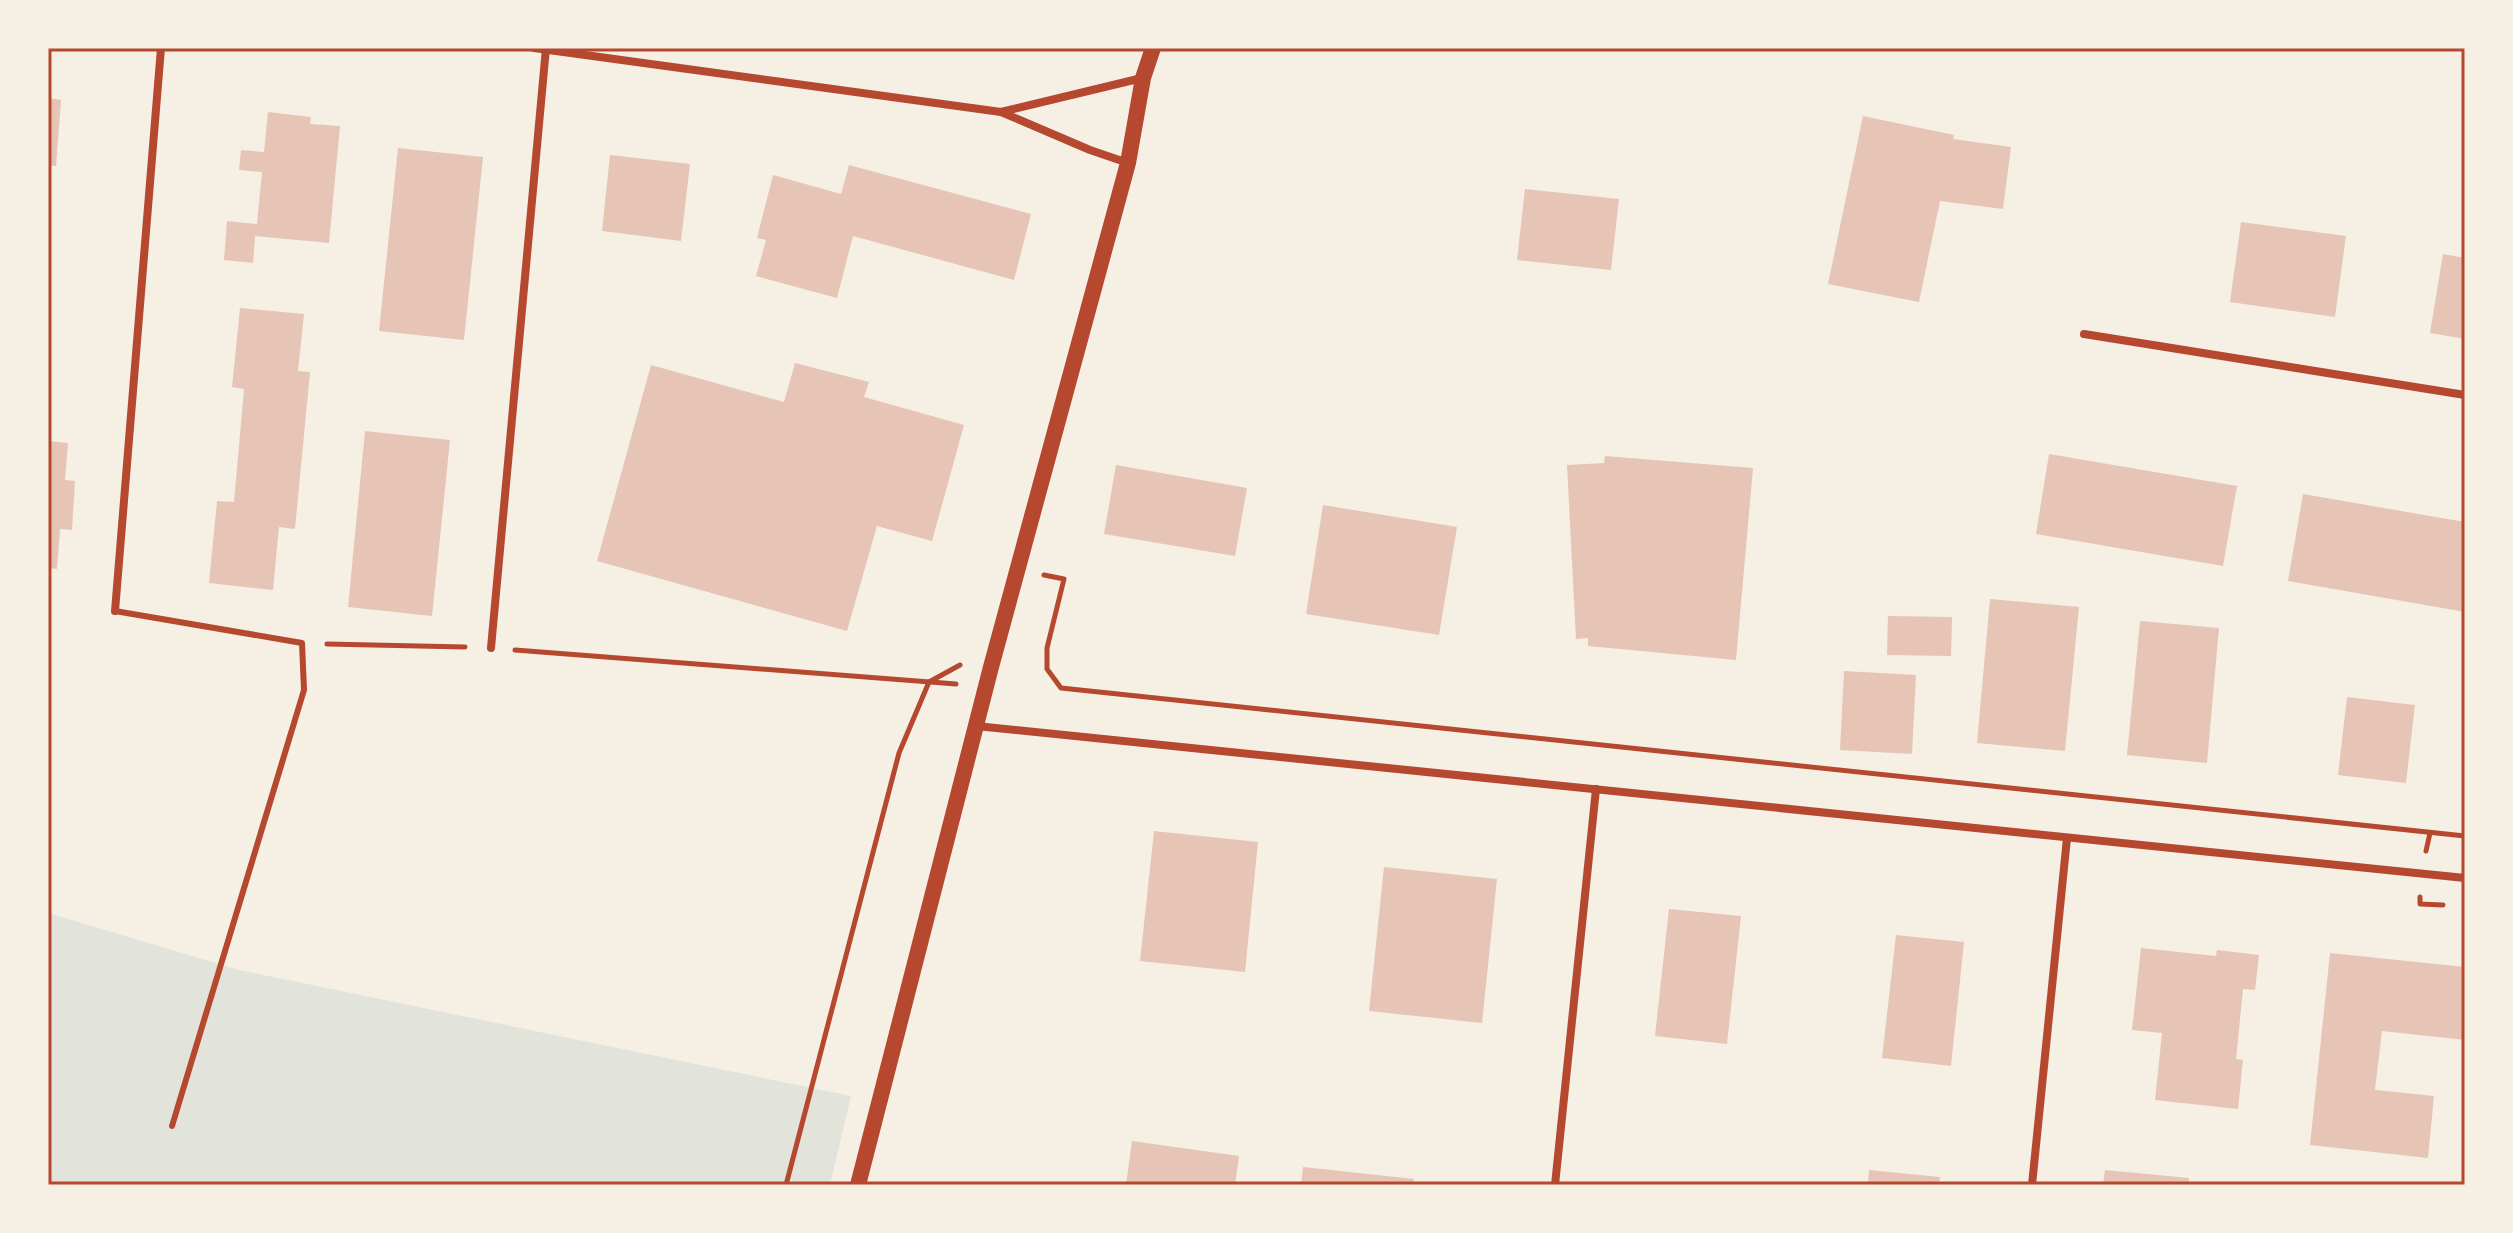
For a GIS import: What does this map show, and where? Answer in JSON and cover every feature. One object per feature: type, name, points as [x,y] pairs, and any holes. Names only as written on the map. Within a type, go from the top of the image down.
[{"type":"main road","points":[[858,1185],[985,687],[1128,163],[1143,78],[1153,48]]},
{"type":"street","points":[[115,611],[161,48]]},
{"type":"street","points":[[534,48],[1001,112],[1128,163]]},
{"type":"street","points":[[491,648],[546,49]]},
{"type":"street","points":[[1001,112],[1143,78]]},
{"type":"street","points":[[2084,334],[2465,395]]},
{"type":"street","points":[[976,726],[2465,878]]},
{"type":"street","points":[[1555,1185],[1596,789]]},
{"type":"street","points":[[2032,1185],[2067,838]]},
{"type":"lane","points":[[115,611],[302,643],[304,690],[172,1126]]},
{"type":"path","points":[[1017,570],[1064,579],[1047,648],[1047,669],[1061,688],[2465,836]]},
{"type":"path","points":[[302,643],[491,648],[985,687]]},
{"type":"path","points":[[786,1185],[899,753],[929,682],[965,662]]},
{"type":"shaded area","points":[[48,913],[239,970],[851,1096],[830,1185],[48,1185]]},
{"type":"building","points":[[48,98],[61,100],[56,166],[48,166]]},
{"type":"building","points":[[268,112],[311,117],[310,124],[340,126],[329,243],[255,236],[253,263],[224,260],[227,221],[257,224],[262,172],[239,170],[241,150],[264,152]]},
{"type":"building","points":[[1863,116],[1954,135],[1953,139],[2011,147],[2003,209],[1940,201],[1919,302],[1828,284]]},
{"type":"building","points":[[398,148],[483,157],[464,340],[379,331]]},
{"type":"building","points":[[610,155],[690,164],[681,241],[602,231]]},
{"type":"building","points":[[849,165],[1031,214],[1014,280],[853,236],[837,298],[756,276],[766,240],[757,238],[773,175],[841,194]]},
{"type":"building","points":[[1525,189],[1619,199],[1611,270],[1517,260]]},
{"type":"building","points":[[2241,222],[2346,236],[2335,317],[2230,302]]},
{"type":"building","points":[[2443,254],[2465,258],[2465,339],[2430,333]]},
{"type":"building","points":[[240,308],[304,314],[298,371],[310,372],[295,529],[279,527],[273,590],[209,583],[217,501],[234,502],[244,389],[232,387]]},
{"type":"building","points":[[795,363],[869,382],[864,397],[964,425],[932,541],[877,526],[847,631],[597,561],[651,365],[784,402]]},
{"type":"building","points":[[365,431],[450,440],[432,616],[348,607]]},
{"type":"building","points":[[48,441],[68,443],[65,480],[75,481],[72,530],[60,529],[57,569],[48,568]]},
{"type":"building","points":[[2049,454],[2237,486],[2223,566],[2036,534]]},
{"type":"building","points":[[1605,456],[1753,468],[1736,660],[1588,646],[1588,638],[1576,639],[1567,465],[1604,463]]},
{"type":"building","points":[[1116,465],[1247,488],[1235,556],[1104,534]]},
{"type":"building","points":[[2303,494],[2465,522],[2465,612],[2288,581]]},
{"type":"building","points":[[1323,505],[1457,527],[1439,635],[1306,614]]},
{"type":"building","points":[[1990,599],[2079,607],[2065,751],[1977,743]]},
{"type":"building","points":[[1888,616],[1952,617],[1951,656],[1887,655]]},
{"type":"building","points":[[2140,621],[2219,628],[2207,763],[2127,755]]},
{"type":"building","points":[[1844,671],[1916,675],[1912,754],[1840,750]]},
{"type":"building","points":[[2347,697],[2415,705],[2406,783],[2338,775]]},
{"type":"building","points":[[1154,831],[1258,842],[1245,972],[1140,961]]},
{"type":"building","points":[[1384,867],[1497,879],[1482,1023],[1369,1011]]},
{"type":"building","points":[[1669,909],[1741,916],[1727,1044],[1655,1036]]},
{"type":"building","points":[[1896,935],[1964,942],[1951,1066],[1882,1058]]},
{"type":"building","points":[[2141,948],[2216,956],[2217,950],[2259,955],[2255,990],[2243,989],[2236,1059],[2243,1060],[2238,1109],[2155,1100],[2162,1033],[2132,1030]]},
{"type":"building","points":[[2330,953],[2465,967],[2465,1040],[2382,1031],[2375,1090],[2434,1096],[2428,1158],[2310,1145]]},
{"type":"building","points":[[1132,1141],[1239,1156],[1235,1185],[1126,1185]]},
{"type":"building","points":[[1303,1167],[1414,1179],[1413,1185],[1301,1185]]},
{"type":"building","points":[[1869,1170],[1940,1177],[1939,1185],[1868,1185]]},
{"type":"building","points":[[2105,1170],[2189,1178],[2188,1185],[2103,1185]]}]
